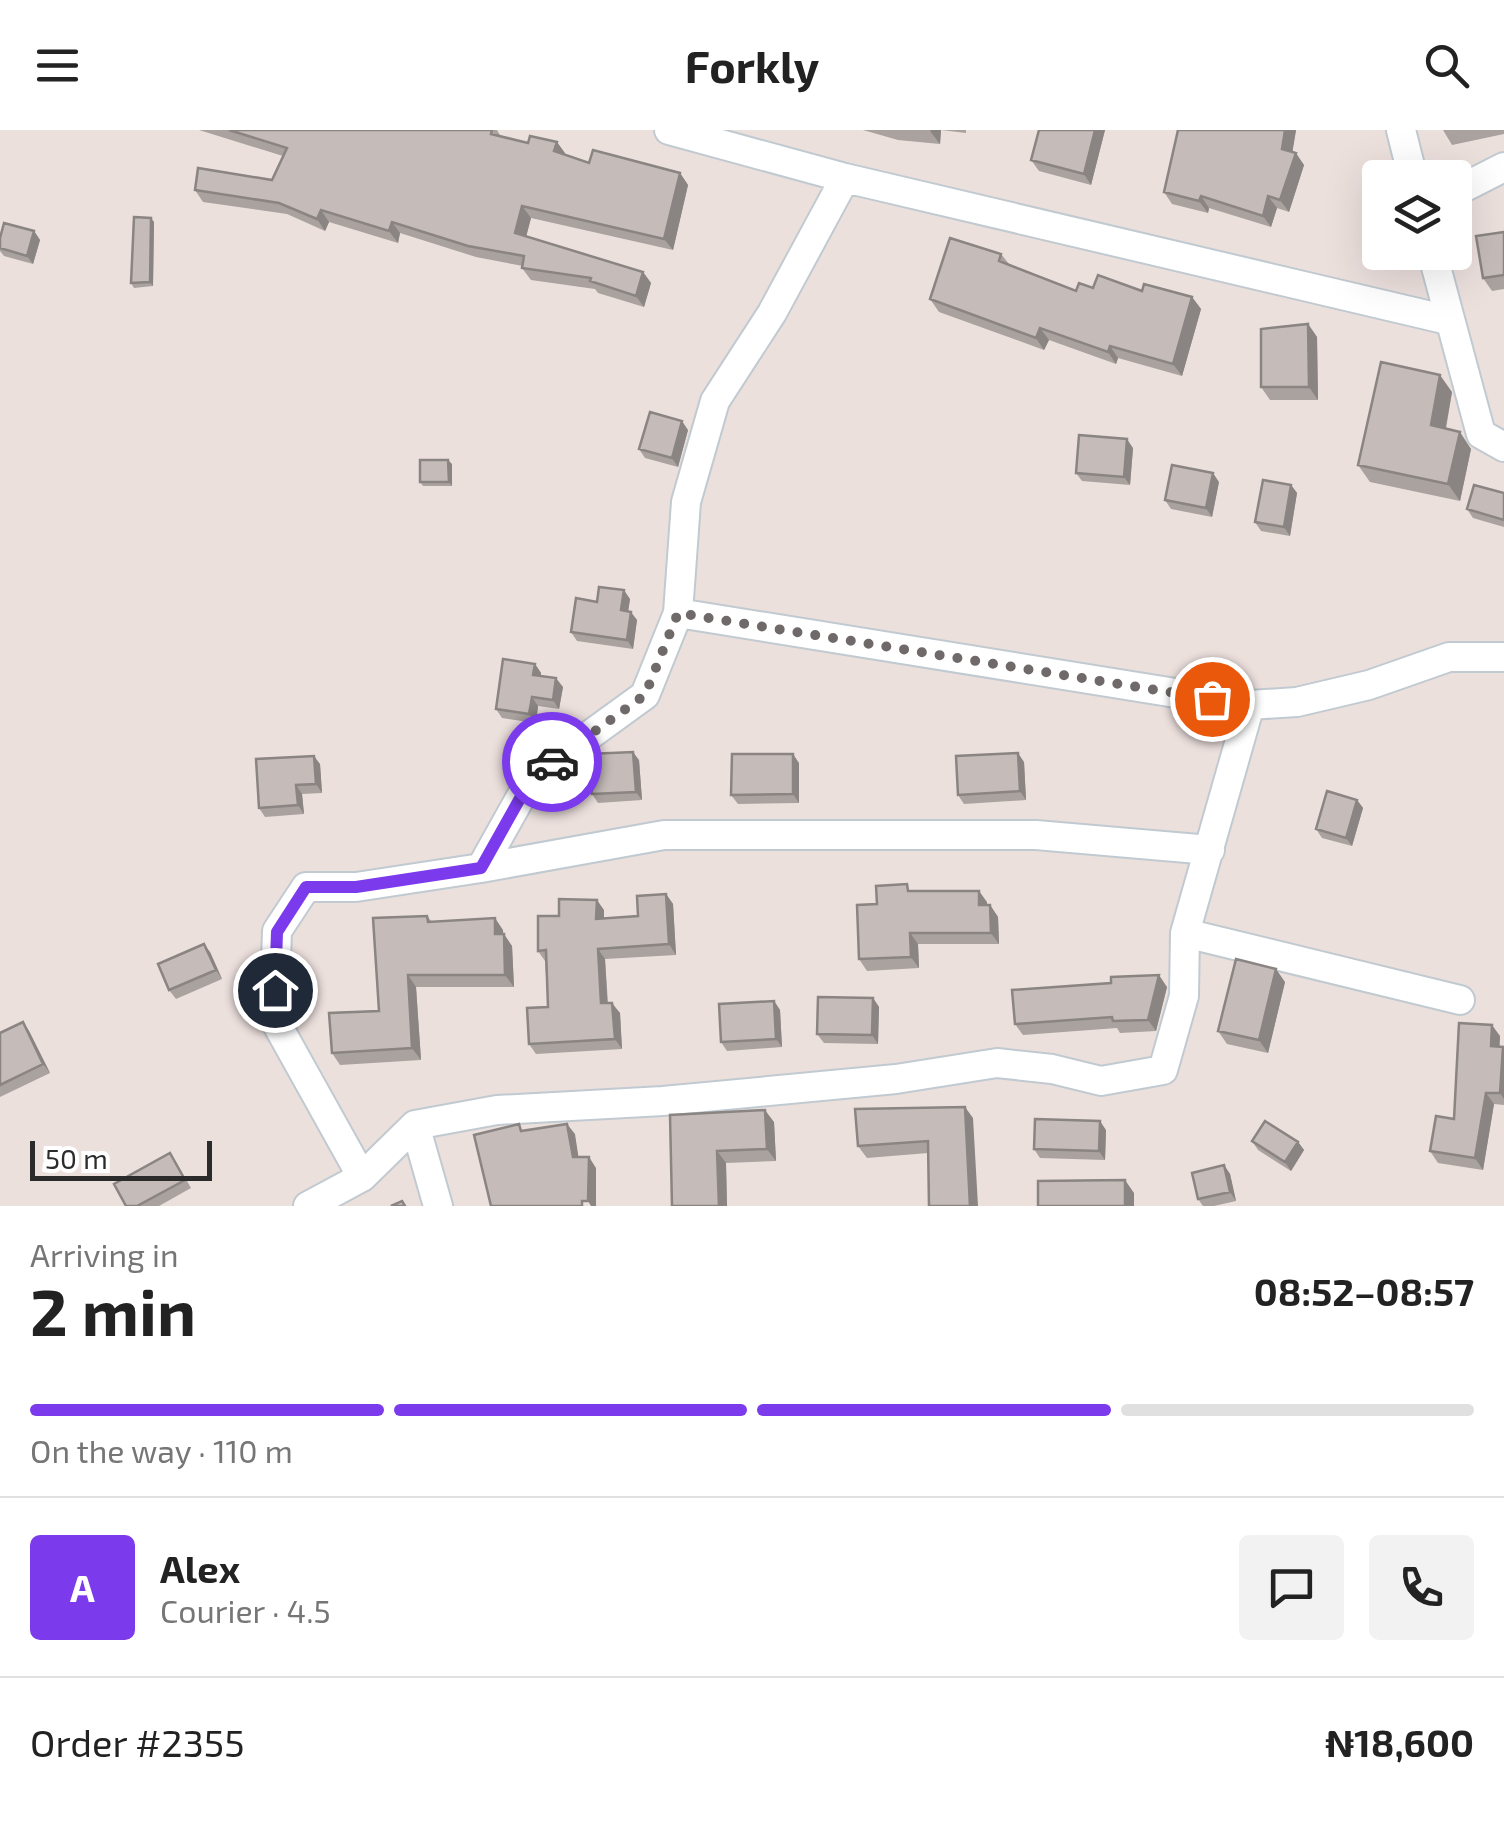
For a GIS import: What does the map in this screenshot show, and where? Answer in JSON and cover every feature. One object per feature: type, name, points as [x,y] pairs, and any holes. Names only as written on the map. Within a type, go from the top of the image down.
[{"type":"street","points":[[669,130],[845,178],[1448,320]]},
{"type":"street","points":[[1401,130],[1408,160]]},
{"type":"street","points":[[1472,183],[1504,167]]},
{"type":"street","points":[[481,868],[532,777],[645,695],[678,613],[686,502],[714,401],[772,313],[845,178]]},
{"type":"street","points":[[1436,270],[1481,434],[1504,447]]},
{"type":"street","points":[[678,613],[1250,705],[1333,694],[1449,658],[1504,657]]},
{"type":"street","points":[[308,1206],[362,1176],[415,1125],[496,1110],[662,1101],[896,1079],[998,1064],[1101,1080],[1163,1070],[1184,996],[1184,933],[1250,705]]},
{"type":"street","points":[[362,1176],[274,1019],[277,932],[306,887],[356,887],[664,835],[1036,835],[1210,850]]},
{"type":"street","points":[[1184,933],[1460,1000]]},
{"type":"street","points":[[415,1125],[438,1206]]},
{"type":"building","points":[[229,130],[492,130],[491,134],[528,143],[530,136],[557,142],[554,151],[589,163],[593,150],[680,173],[664,239],[522,206],[515,233],[643,272],[636,296],[590,281],[591,278],[522,268],[524,256],[468,246],[392,222],[389,231],[321,210],[317,219],[279,203],[195,190],[198,168],[272,180],[287,148]]},
{"type":"building","points":[[1039,130],[1095,130],[1084,174],[1031,160]]},
{"type":"building","points":[[1178,130],[1285,130],[1282,149],[1296,153],[1280,200],[1268,196],[1263,216],[1201,196],[1199,201],[1164,192]]},
{"type":"building","points":[[134,217],[151,218],[150,282],[131,283]]},
{"type":"building","points":[[4,223],[34,231],[27,256],[0,248]]},
{"type":"building","points":[[1504,232],[1504,275],[1483,278],[1476,236]]},
{"type":"building","points":[[950,238],[1001,254],[999,261],[1076,291],[1079,283],[1093,288],[1098,275],[1142,291],[1144,284],[1192,297],[1173,364],[1110,346],[1108,352],[1040,328],[1036,338],[930,299]]},
{"type":"building","points":[[1308,324],[1309,387],[1261,387],[1261,329]]},
{"type":"building","points":[[1381,362],[1440,375],[1431,425],[1460,432],[1448,484],[1358,465]]},
{"type":"building","points":[[650,412],[682,421],[672,458],[639,449]]},
{"type":"building","points":[[1079,435],[1127,439],[1124,477],[1076,473]]},
{"type":"building","points":[[420,460],[448,460],[449,482],[420,482]]},
{"type":"building","points":[[1172,465],[1213,473],[1206,508],[1165,500]]},
{"type":"building","points":[[1263,480],[1291,485],[1284,527],[1255,522]]},
{"type":"building","points":[[1474,485],[1504,493],[1504,520],[1467,509]]},
{"type":"building","points":[[599,587],[624,590],[621,610],[631,612],[627,640],[571,632],[576,598],[597,602]]},
{"type":"building","points":[[503,659],[535,664],[533,675],[556,678],[553,700],[532,697],[529,714],[496,709]]},
{"type":"building","points":[[633,752],[636,792],[592,794],[589,754]]},
{"type":"building","points":[[1018,753],[1020,791],[958,795],[956,756]]},
{"type":"building","points":[[732,754],[793,754],[793,794],[731,795]]},
{"type":"building","points":[[314,756],[316,784],[296,785],[298,805],[259,808],[256,759]]},
{"type":"building","points":[[1327,791],[1357,800],[1346,838],[1316,829]]},
{"type":"building","points":[[907,884],[908,891],[979,891],[979,905],[990,905],[991,933],[910,933],[911,957],[859,959],[857,905],[877,904],[876,886]]},
{"type":"building","points":[[666,894],[669,944],[598,949],[601,1003],[612,1003],[615,1039],[529,1044],[527,1008],[548,1007],[546,950],[538,951],[538,916],[559,916],[559,899],[597,900],[596,919],[638,916],[637,896]]},
{"type":"building","points":[[427,916],[428,922],[495,918],[495,934],[504,934],[505,975],[408,975],[412,1048],[332,1053],[329,1013],[379,1011],[373,918]]},
{"type":"building","points":[[204,944],[216,970],[169,990],[158,964]]},
{"type":"building","points":[[1236,959],[1276,969],[1259,1040],[1218,1031]]},
{"type":"building","points":[[1159,975],[1148,1020],[1113,1021],[1112,1017],[1015,1024],[1012,990],[1111,983],[1111,977]]},
{"type":"building","points":[[818,997],[873,998],[872,1035],[817,1034]]},
{"type":"building","points":[[774,1001],[776,1039],[721,1042],[719,1004]]},
{"type":"building","points":[[23,1022],[43,1064],[0,1085],[0,1033]]},
{"type":"building","points":[[1459,1023],[1492,1025],[1491,1046],[1503,1047],[1500,1093],[1486,1093],[1475,1158],[1430,1151],[1436,1116],[1454,1119]]},
{"type":"building","points":[[965,1107],[970,1206],[929,1206],[928,1141],[858,1146],[855,1109]]},
{"type":"building","points":[[765,1110],[767,1149],[717,1151],[719,1206],[672,1206],[670,1115]]},
{"type":"building","points":[[1035,1119],[1100,1121],[1099,1151],[1034,1149]]},
{"type":"building","points":[[1265,1121],[1298,1142],[1285,1162],[1252,1141]]},
{"type":"building","points":[[519,1124],[521,1131],[567,1124],[573,1157],[589,1157],[588,1201],[582,1201],[582,1206],[491,1206],[474,1135]]},
{"type":"building","points":[[170,1153],[185,1180],[137,1206],[126,1206],[114,1184]]},
{"type":"building","points":[[1224,1165],[1230,1192],[1198,1199],[1192,1173]]},
{"type":"building","points":[[1125,1180],[1125,1206],[1038,1206],[1038,1181]]},
{"type":"way so far","points":[[552,762],[645,695],[678,613],[1212,699]]},
{"type":"route","points":[[275,990],[277,932],[306,887],[356,887],[481,868],[532,777],[552,762]]}]
